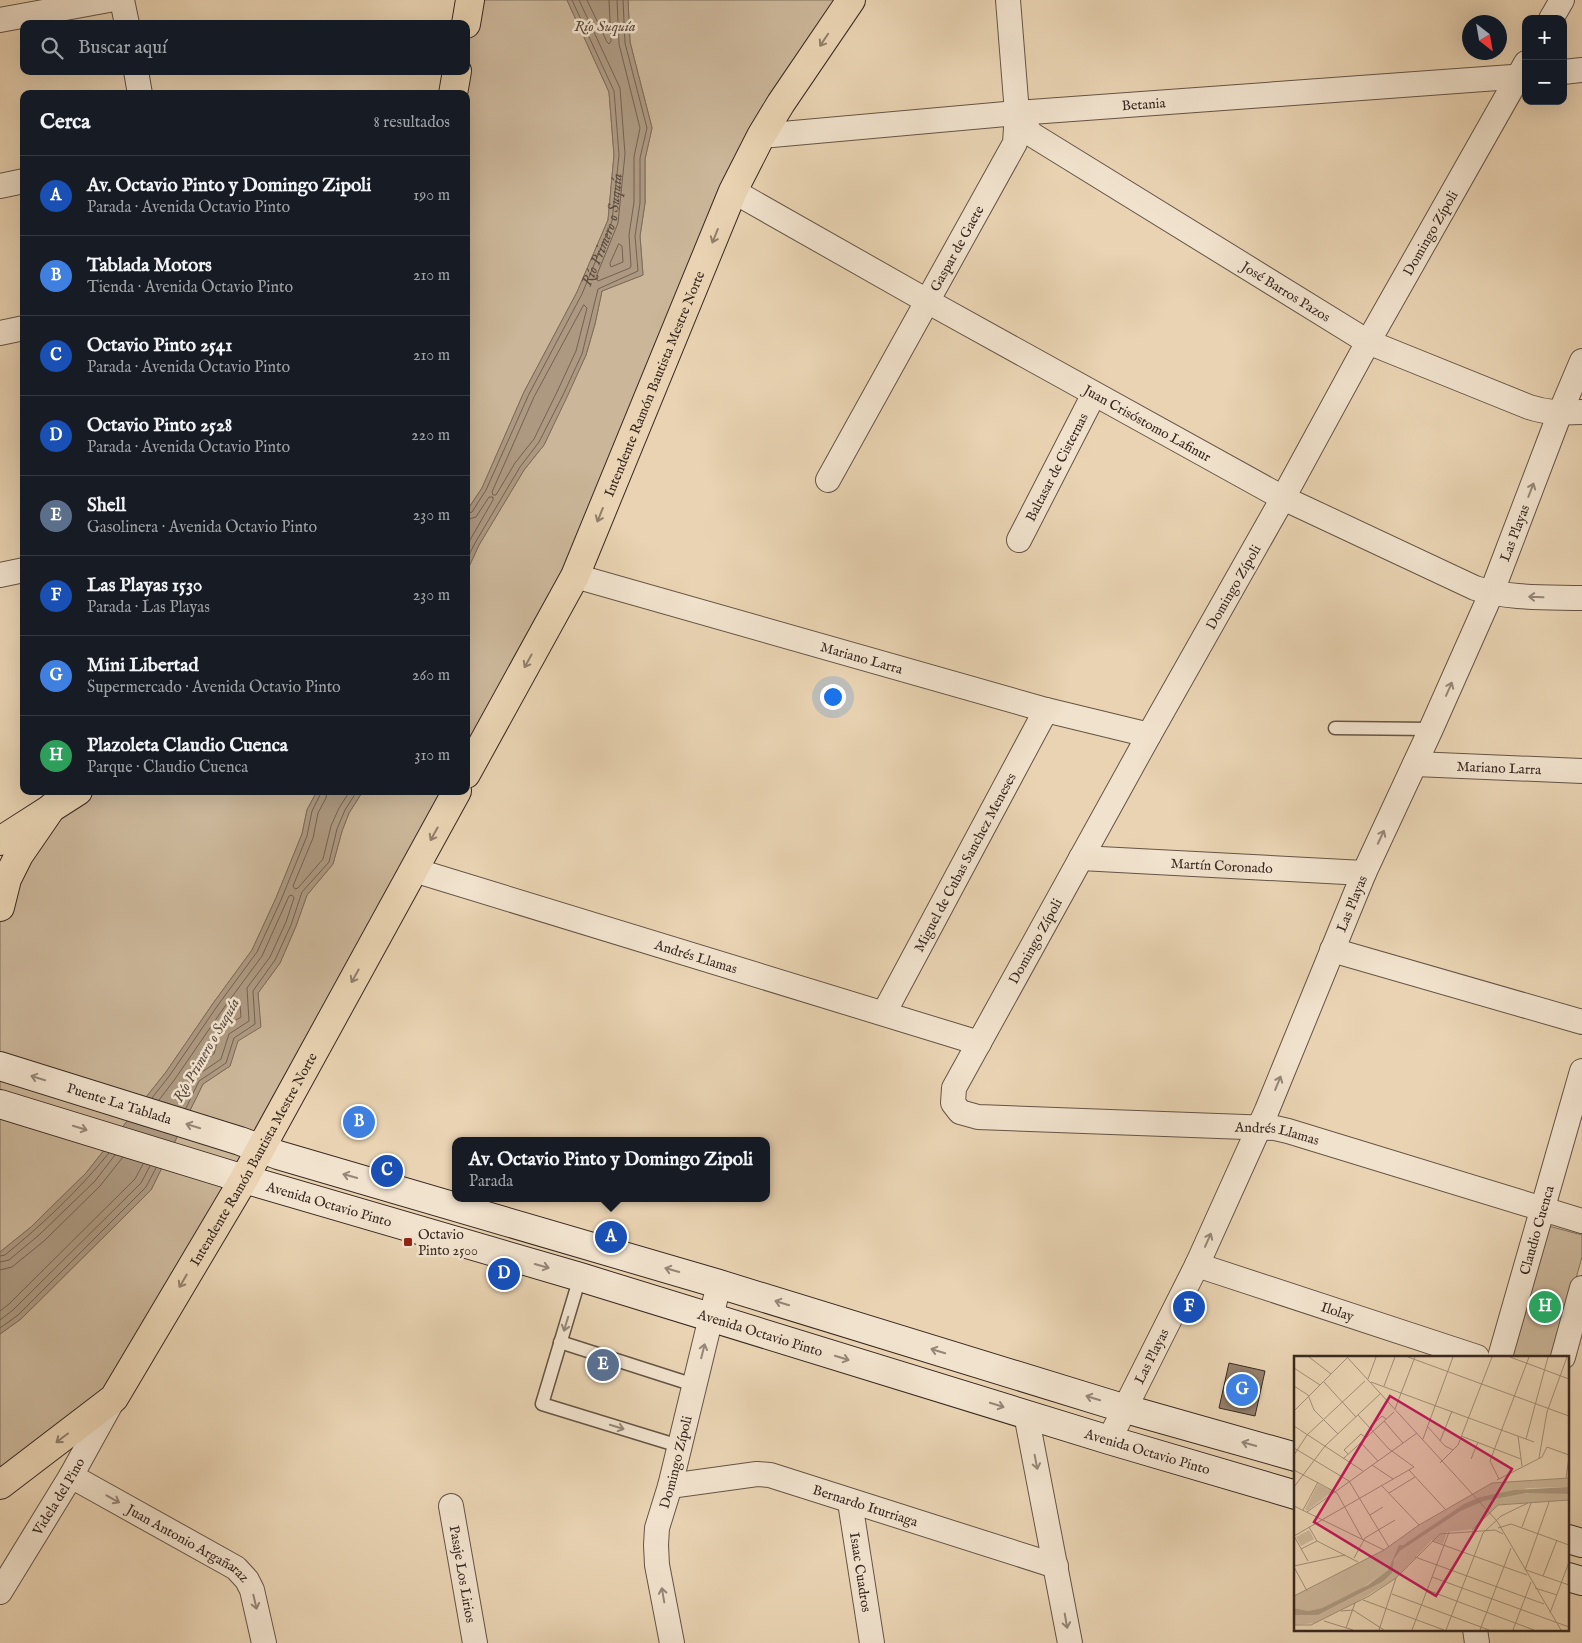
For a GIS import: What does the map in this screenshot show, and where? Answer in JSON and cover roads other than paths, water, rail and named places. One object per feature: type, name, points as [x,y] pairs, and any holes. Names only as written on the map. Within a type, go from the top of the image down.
[{"type":"main road","points":[[467,20],[470,0]]},
{"type":"main road","name":"Intendente Ramón Bautista Mestre Norte","points":[[470,767],[575,576],[734,190],[761,136],[851,0]]},
{"type":"main road","points":[[454,90],[456,75]]},
{"type":"main road","points":[[0,841],[72,795]]},
{"type":"main road","name":"Intendente Ramón Bautista Mestre Norte","points":[[0,1485],[114,1398],[233,1175],[414,870],[455,795]]},
{"type":"main road","points":[[0,907],[7,879],[19,855],[52,807]]},
{"type":"main road","name":"Puente La Tablada","points":[[0,1066],[250,1145]]},
{"type":"main road","points":[[0,1104],[233,1175]]},
{"type":"main road","points":[[250,1145],[1294,1457]]},
{"type":"main road","name":"Avenida Octavio Pinto","points":[[233,1175],[580,1277],[1109,1440],[1294,1494]]},
{"type":"street","points":[[0,20],[108,0]]},
{"type":"street","points":[[122,0],[126,20]]},
{"type":"street","name":"Gaspar de Gaete","points":[[828,480],[1015,143],[1017,113],[1008,0]]},
{"type":"street","points":[[1553,15],[1562,0]]},
{"type":"street","points":[[1567,72],[1582,70]]},
{"type":"street","name":"Betania","points":[[761,136],[1522,72]]},
{"type":"street","name":"Domingo Zípoli","points":[[960,1112],[953,1103],[954,1088],[1368,342],[1522,74]]},
{"type":"street","points":[[137,75],[139,90]]},
{"type":"street","name":"José Barros Pazos","points":[[1017,113],[1031,134],[1368,342],[1540,411],[1571,413]]},
{"type":"street","points":[[0,186],[20,182]]},
{"type":"street","name":"Juan Crisóstomo Lafinur","points":[[734,190],[927,301],[1283,498],[1460,582],[1491,594],[1582,598]]},
{"type":"street","points":[[0,333],[20,329]]},
{"type":"street","name":"Las Playas","points":[[1109,1440],[1197,1265],[1258,1128],[1364,873],[1431,729],[1571,413],[1582,361]]},
{"type":"street","name":"Baltasar de Cisternas","points":[[1019,540],[1094,394]]},
{"type":"street","points":[[0,575],[20,571]]},
{"type":"street","name":"Mariano Larra","points":[[575,576],[1046,710],[1149,735]]},
{"type":"street","name":"Miguel de Cubas Sanchez Meneses","points":[[884,1013],[1046,710]]},
{"type":"street","name":"Mariano Larra","points":[[1414,764],[1582,770]]},
{"type":"street","name":"Martín Coronado","points":[[1081,858],[1364,873]]},
{"type":"street","name":"Andrés Llamas","points":[[414,870],[979,1043]]},
{"type":"street","points":[[1332,950],[1582,1022]]},
{"type":"street","name":"Claudio Cuenca","points":[[1500,1356],[1542,1208],[1577,1105],[1582,1071]]},
{"type":"street","name":"Andrés Llamas","points":[[960,1112],[978,1117],[1275,1128],[1582,1221]]},
{"type":"street","name":"Ilolay","points":[[1197,1265],[1474,1356]]},
{"type":"street","name":"Domingo Zípoli","points":[[672,1643],[657,1565],[657,1528],[670,1486],[719,1284]]},
{"type":"street","points":[[1563,1356],[1582,1288]]},
{"type":"street","name":"Videla del Pino","points":[[0,1592],[71,1476],[114,1398]]},
{"type":"street","points":[[1026,1414],[1070,1643]]},
{"type":"street","name":"Bernardo Iturriaga","points":[[670,1486],[757,1474],[770,1475],[1056,1566]]},
{"type":"street","name":"Juan Antonio Argañaraz","points":[[71,1476],[236,1568],[247,1580],[252,1590],[264,1643]]},
{"type":"street","name":"Isaac Cuadros","points":[[850,1502],[872,1643]]},
{"type":"street","name":"Pasaje Los Lirios","points":[[451,1506],[474,1643]]},
{"type":"street","points":[[1475,1630],[1477,1643]]},
{"type":"lane","points":[[1335,728],[1431,729]]},
{"type":"lane","points":[[580,1277],[542,1404],[679,1446]]},
{"type":"lane","points":[[560,1342],[694,1385]]},
{"type":"water","name":"Río Suquía","points":[[567,0],[628,0],[630,42],[652,128],[645,159],[645,203],[640,236],[643,275],[602,291],[586,355],[544,445],[524,470],[479,545],[470,564],[470,506],[482,488],[524,392],[577,292],[608,220],[614,155],[609,92]]},
{"type":"water","name":"Río Primero o Suquía","points":[[315,795],[360,795],[349,813],[333,864],[307,895],[280,963],[258,993],[261,1027],[238,1041],[230,1066],[203,1084],[151,1190],[21,1319],[0,1334],[0,1252],[31,1227],[86,1173],[166,1072],[252,950],[302,834],[307,810]]},
{"type":"place","name":"Tablada Motors","points":[[359,1122]]},
{"type":"place","name":"Octavio Pinto 2541","points":[[387,1171]]},
{"type":"place","name":"Av. Octavio Pinto y Domingo Zipoli","points":[[611,1237]]},
{"type":"place","name":"Octavio Pinto 2500","points":[[408,1242]]},
{"type":"place","name":"Octavio Pinto 2528","points":[[504,1274]]},
{"type":"place","name":"Las Playas 1530","points":[[1189,1307]]},
{"type":"place","name":"Plazoleta Claudio Cuenca","points":[[1545,1307]]},
{"type":"place","name":"Shell","points":[[603,1365]]},
{"type":"place","name":"Mini Libertad","points":[[1242,1390]]}]
